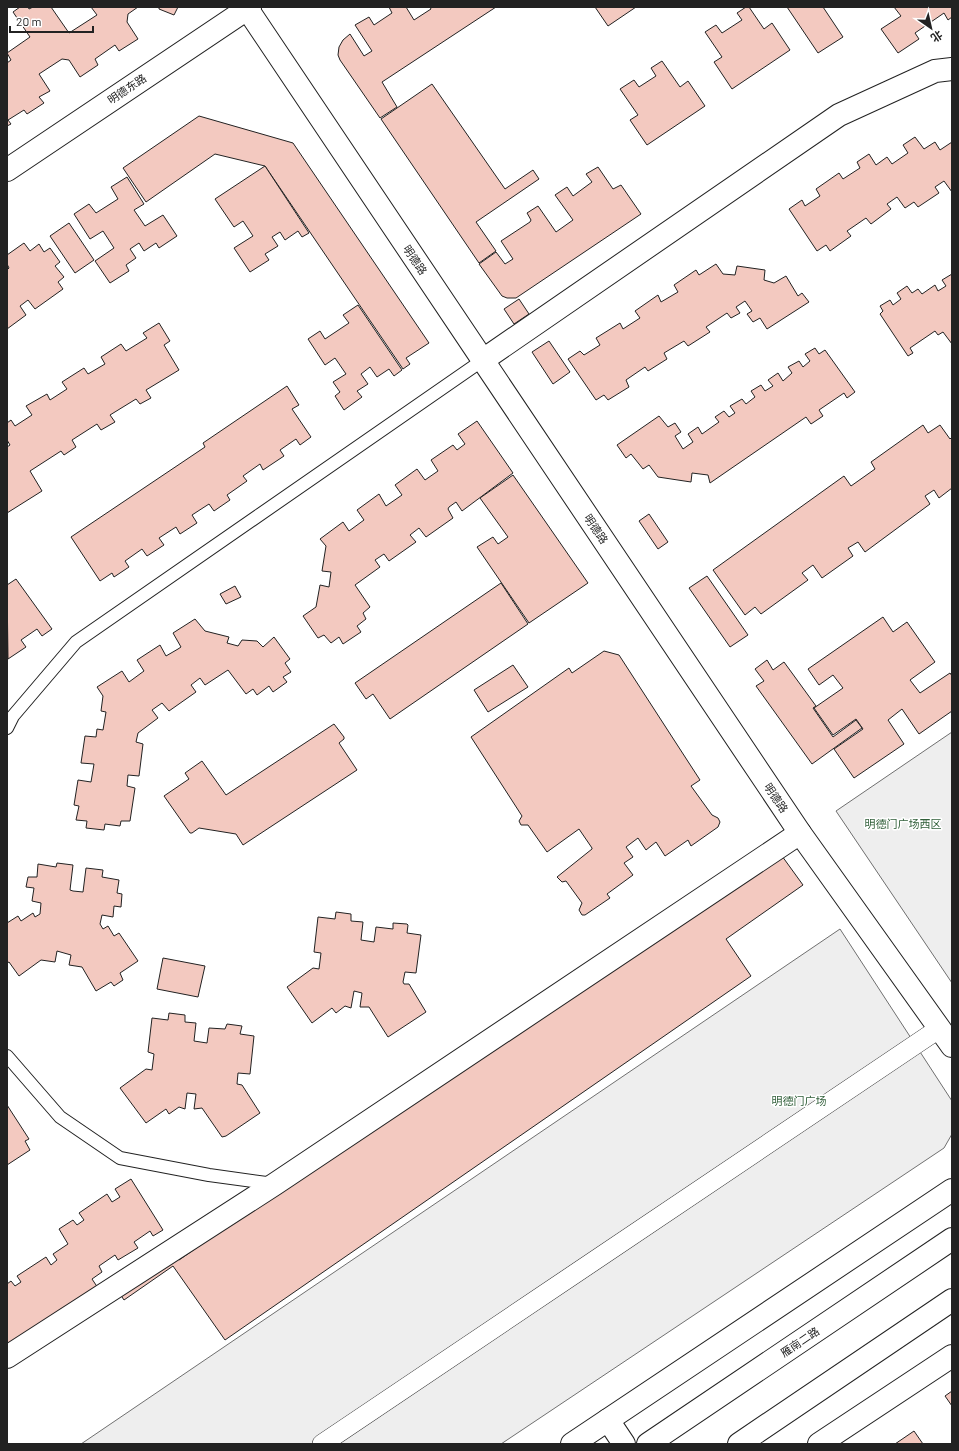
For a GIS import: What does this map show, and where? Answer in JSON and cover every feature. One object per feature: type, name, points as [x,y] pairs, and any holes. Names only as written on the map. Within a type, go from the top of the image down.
[{"type":"street","name":"明德东路","points":[[7,170],[248,8]]},
{"type":"street","name":"明德路","points":[[248,8],[482,360],[800,833],[952,1046]]},
{"type":"street","points":[[482,360],[839,115],[935,71],[952,69]]},
{"type":"street","points":[[7,1357],[275,1184],[800,833]]},
{"type":"street","points":[[322,1444],[940,1028]]},
{"type":"street","points":[[572,1444],[952,1190]]},
{"type":"street","name":"雁南二路","points":[[648,1444],[952,1239]]},
{"type":"street","points":[[739,1444],[952,1300]]},
{"type":"street","points":[[819,1444],[952,1356]]},
{"type":"street","points":[[608,1420],[624,1444]]},
{"type":"lane","points":[[7,728],[13,716],[76,642],[482,360]]},
{"type":"lane","points":[[7,1056],[60,1117],[120,1158],[209,1175],[275,1184]]},
{"type":"green space","name":"明德门广场西区","points":[[952,732],[952,983],[836,811]]},
{"type":"green space","name":"明德门广场","points":[[840,929],[952,1101],[952,1134],[944,1148],[501,1444],[81,1444]]},
{"type":"building","points":[[20,7],[28,7],[29,9],[33,7],[51,7],[69,33],[97,15],[91,7],[138,7],[128,14],[127,22],[138,39],[119,51],[115,45],[95,59],[98,65],[80,77],[69,60],[62,59],[39,74],[50,91],[39,97],[44,103],[27,114],[24,110],[8,120],[11,124],[7,126],[7,63],[11,60],[7,53],[30,37],[13,12]]},
{"type":"building","points":[[159,7],[178,7],[174,15],[159,9]]},
{"type":"building","points":[[389,7],[406,7],[414,20],[431,9],[430,7],[496,7],[382,82],[397,107],[380,118],[338,55],[339,47],[343,40],[350,34],[364,56],[372,51],[355,25],[369,17],[374,25],[392,13]]},
{"type":"building","points":[[595,7],[636,7],[608,26]]},
{"type":"building","points":[[746,7],[749,7],[764,29],[772,23],[790,50],[732,89],[714,62],[722,57],[705,32],[716,25],[722,33],[742,20],[737,13]]},
{"type":"building","points":[[787,7],[823,7],[843,37],[818,53]]},
{"type":"building","points":[[894,7],[952,7],[952,17],[948,20],[944,13],[915,33],[919,39],[898,53],[881,29],[901,16]]},
{"type":"building","points":[[662,61],[680,87],[688,81],[705,106],[647,145],[630,120],[638,115],[620,89],[634,80],[639,87],[656,76],[651,68]]},
{"type":"building","points":[[432,84],[505,189],[533,170],[539,179],[476,222],[496,251],[479,263],[381,119]]},
{"type":"building","points":[[199,116],[293,143],[429,343],[406,358],[410,364],[403,369],[265,166],[215,154],[146,202],[123,168]]},
{"type":"building","points":[[915,137],[924,149],[935,142],[940,150],[952,142],[952,192],[944,181],[935,187],[939,193],[918,207],[914,202],[905,208],[897,197],[887,204],[891,209],[871,224],[866,218],[847,231],[851,236],[830,251],[826,245],[817,251],[789,209],[802,200],[805,206],[820,196],[816,189],[839,173],[843,179],[860,168],[857,162],[869,154],[876,165],[887,157],[892,164],[908,153],[903,145]]},
{"type":"building","points":[[265,166],[309,233],[302,237],[298,231],[285,240],[280,232],[272,237],[278,246],[265,254],[269,260],[250,272],[234,248],[253,236],[243,221],[234,227],[215,199]]},
{"type":"building","points":[[598,167],[613,189],[621,185],[641,214],[516,298],[507,298],[502,296],[479,264],[496,252],[505,264],[513,259],[501,241],[530,222],[531,220],[527,213],[538,206],[556,232],[573,220],[555,195],[567,187],[573,196],[592,182],[586,174]]},
{"type":"building","points":[[127,177],[144,204],[134,210],[145,226],[163,215],[177,236],[159,248],[156,243],[144,251],[139,243],[130,249],[136,258],[126,265],[129,271],[110,283],[95,261],[114,248],[103,231],[90,239],[74,214],[89,204],[96,213],[118,199],[111,187]]},
{"type":"building","points":[[69,223],[94,260],[75,273],[50,236]]},
{"type":"building","points":[[24,243],[30,251],[39,244],[44,252],[50,248],[60,262],[55,266],[64,277],[58,282],[63,289],[35,309],[28,300],[20,306],[26,315],[7,329],[7,270],[9,268],[7,264],[7,255]]},
{"type":"building","points":[[716,264],[723,274],[735,275],[737,266],[765,270],[764,280],[774,283],[786,276],[798,296],[802,293],[809,302],[767,329],[760,318],[753,322],[747,314],[752,311],[745,301],[736,307],[740,313],[731,318],[727,313],[706,327],[710,332],[688,346],[684,341],[664,353],[667,359],[648,371],[645,367],[626,380],[629,387],[608,400],[604,395],[596,400],[568,359],[580,351],[584,355],[600,345],[596,338],[620,323],[623,329],[640,318],[635,311],[658,295],[661,302],[678,292],[674,285],[696,270],[699,275]]},
{"type":"building","points":[[952,274],[952,344],[943,332],[938,335],[935,331],[910,348],[913,353],[908,356],[880,314],[883,311],[880,306],[890,300],[893,305],[901,299],[897,293],[907,286],[912,293],[918,289],[922,294],[935,285],[938,291],[946,286],[942,280]]},
{"type":"building","points":[[519,299],[529,314],[514,324],[504,309]]},
{"type":"building","points":[[358,305],[402,370],[394,376],[389,369],[377,377],[370,367],[361,374],[368,384],[357,391],[362,397],[344,410],[335,396],[340,392],[333,382],[346,374],[335,358],[325,365],[308,339],[320,331],[325,339],[349,323],[343,315]]},
{"type":"building","points":[[159,323],[170,341],[164,345],[179,370],[146,390],[151,398],[140,404],[136,399],[110,415],[115,422],[101,430],[97,424],[72,440],[76,447],[64,455],[61,451],[30,471],[42,491],[7,513],[7,447],[10,445],[7,440],[7,423],[11,420],[15,426],[32,415],[26,406],[47,394],[50,400],[67,389],[62,382],[84,368],[88,374],[105,364],[101,357],[121,344],[126,351],[147,338],[143,333]]},
{"type":"building","points":[[549,341],[570,372],[553,384],[532,352]]},
{"type":"building","points":[[815,348],[819,354],[825,350],[855,392],[847,398],[844,393],[819,410],[823,416],[811,424],[806,417],[710,483],[708,475],[692,473],[691,482],[658,477],[649,465],[643,469],[631,454],[626,458],[617,445],[659,416],[668,427],[675,423],[681,432],[675,436],[683,449],[693,442],[688,434],[698,427],[702,434],[719,422],[715,417],[724,411],[729,417],[735,413],[730,406],[742,399],[746,404],[755,397],[751,391],[761,385],[765,391],[773,386],[768,380],[778,373],[783,381],[792,373],[788,367],[799,361],[803,367],[810,361],[805,354]]},
{"type":"building","points":[[287,386],[299,405],[292,409],[311,437],[300,445],[296,439],[280,450],[284,456],[263,470],[260,464],[243,476],[247,481],[227,495],[230,500],[214,511],[209,504],[192,515],[197,523],[180,534],[176,527],[159,538],[164,545],[147,556],[142,549],[125,561],[129,567],[114,577],[112,573],[100,581],[71,537],[205,447],[203,443]]},
{"type":"building","points":[[477,421],[513,473],[462,511],[456,502],[449,507],[448,509],[453,518],[426,537],[419,528],[410,535],[416,542],[389,561],[384,554],[375,560],[380,567],[355,585],[370,607],[363,613],[366,619],[357,626],[361,632],[343,644],[339,637],[331,643],[324,635],[318,638],[303,616],[316,607],[320,585],[329,587],[331,572],[322,571],[326,546],[320,539],[343,522],[349,531],[364,520],[357,510],[379,494],[386,506],[402,495],[395,485],[417,469],[425,480],[438,471],[431,460],[453,445],[457,450],[465,444],[458,434]]},
{"type":"building","points":[[923,425],[928,433],[940,425],[950,439],[952,437],[952,488],[939,498],[934,490],[925,496],[930,504],[865,552],[858,542],[848,548],[853,556],[822,578],[813,565],[802,573],[808,580],[761,614],[755,607],[745,615],[713,570],[844,476],[851,486],[875,469],[871,462]]},
{"type":"building","points":[[513,475],[588,583],[529,623],[477,547],[493,537],[498,544],[508,537],[480,498]]},
{"type":"building","points":[[649,514],[668,542],[658,549],[639,521]]},
{"type":"building","points":[[707,576],[748,635],[730,647],[689,588]]},
{"type":"building","points":[[16,579],[52,629],[42,636],[37,629],[21,640],[26,647],[8,659],[7,585]]},
{"type":"building","points":[[501,583],[528,624],[390,719],[373,694],[366,699],[355,683]]},
{"type":"building","points":[[235,586],[241,597],[226,604],[220,594]]},
{"type":"building","points":[[883,617],[893,632],[907,622],[935,662],[910,680],[920,693],[950,673],[952,676],[952,711],[919,734],[902,709],[888,720],[904,744],[854,778],[834,749],[863,729],[856,719],[833,735],[814,708],[843,688],[833,675],[819,685],[808,669]]},
{"type":"building","points":[[195,619],[205,631],[229,637],[227,643],[238,646],[242,640],[257,641],[263,647],[274,637],[290,659],[285,663],[291,672],[283,677],[287,682],[273,692],[269,686],[257,695],[253,689],[246,694],[228,670],[205,685],[200,678],[191,685],[196,692],[169,711],[162,703],[152,710],[158,718],[138,733],[136,742],[143,744],[139,776],[128,775],[127,786],[135,788],[130,821],[121,821],[120,826],[105,824],[104,830],[86,828],[87,821],[76,820],[79,806],[74,805],[78,780],[91,782],[94,764],[81,763],[85,736],[96,737],[97,729],[103,730],[106,712],[101,711],[103,696],[97,687],[122,671],[129,682],[144,671],[137,660],[160,645],[166,656],[181,647],[173,633]]},
{"type":"building","points":[[604,651],[619,655],[700,780],[691,786],[712,815],[718,818],[720,822],[718,827],[691,846],[688,840],[665,856],[656,842],[646,850],[638,838],[626,847],[633,857],[624,863],[633,875],[607,894],[610,898],[585,915],[582,915],[579,910],[582,903],[566,881],[562,882],[557,877],[592,848],[579,829],[547,852],[528,825],[521,825],[519,821],[522,816],[471,737],[569,668],[572,673]]},
{"type":"building","points":[[767,660],[773,670],[784,662],[816,706],[813,708],[833,737],[856,720],[862,728],[812,764],[756,686],[764,681],[755,669]]},
{"type":"building","points":[[513,665],[528,687],[488,712],[474,690]]},
{"type":"building","points":[[334,724],[344,737],[344,739],[339,743],[357,770],[243,845],[236,834],[199,828],[190,833],[164,796],[189,779],[185,773],[202,761],[226,795]]},
{"type":"building","points":[[782,856],[803,885],[726,939],[751,976],[225,1340],[173,1266],[124,1300],[112,1282],[167,1244],[179,1260],[699,899]]},
{"type":"building","points":[[57,863],[73,865],[70,890],[73,891],[83,892],[86,868],[103,870],[102,877],[119,880],[117,893],[122,894],[121,907],[114,906],[113,917],[102,915],[100,924],[103,929],[108,926],[114,936],[119,933],[138,961],[120,973],[123,980],[114,986],[111,982],[96,991],[82,967],[69,965],[71,955],[57,951],[55,962],[41,960],[19,976],[9,962],[7,963],[7,923],[18,916],[21,921],[33,913],[35,917],[40,914],[41,903],[32,901],[34,888],[26,887],[28,877],[37,877],[38,864],[56,867]]},
{"type":"building","points":[[336,912],[351,914],[351,921],[363,922],[361,940],[374,942],[376,927],[393,929],[393,923],[407,924],[407,933],[421,935],[416,973],[405,972],[403,982],[404,984],[409,984],[426,1012],[388,1037],[369,1007],[360,1007],[362,993],[354,991],[351,1008],[345,1006],[336,1013],[332,1008],[312,1023],[287,987],[313,968],[319,969],[321,953],[314,952],[318,917],[335,919]]},
{"type":"building","points":[[163,958],[205,966],[198,997],[157,989]]},
{"type":"building","points":[[169,1013],[185,1015],[185,1022],[196,1023],[194,1041],[207,1043],[209,1028],[225,1029],[227,1024],[242,1026],[240,1034],[254,1036],[250,1074],[238,1073],[237,1084],[242,1085],[260,1113],[226,1136],[222,1137],[202,1108],[194,1109],[196,1094],[187,1093],[185,1109],[179,1107],[169,1114],[166,1109],[146,1123],[120,1088],[146,1069],[152,1070],[154,1054],[148,1052],[152,1018],[168,1020]]},
{"type":"building","points":[[7,1105],[29,1139],[25,1141],[30,1150],[7,1165]]},
{"type":"building","points":[[131,1179],[163,1230],[153,1236],[150,1231],[134,1242],[138,1248],[118,1260],[115,1255],[99,1266],[102,1272],[92,1279],[100,1291],[7,1346],[7,1284],[11,1281],[15,1286],[21,1282],[17,1276],[46,1257],[51,1265],[57,1260],[53,1254],[68,1244],[59,1229],[73,1220],[77,1225],[84,1220],[79,1213],[107,1194],[112,1202],[120,1197],[115,1189]]},
{"type":"building","points":[[952,1391],[952,1406],[945,1396]]},
{"type":"building","points":[[914,1431],[923,1444],[895,1444]]}]
